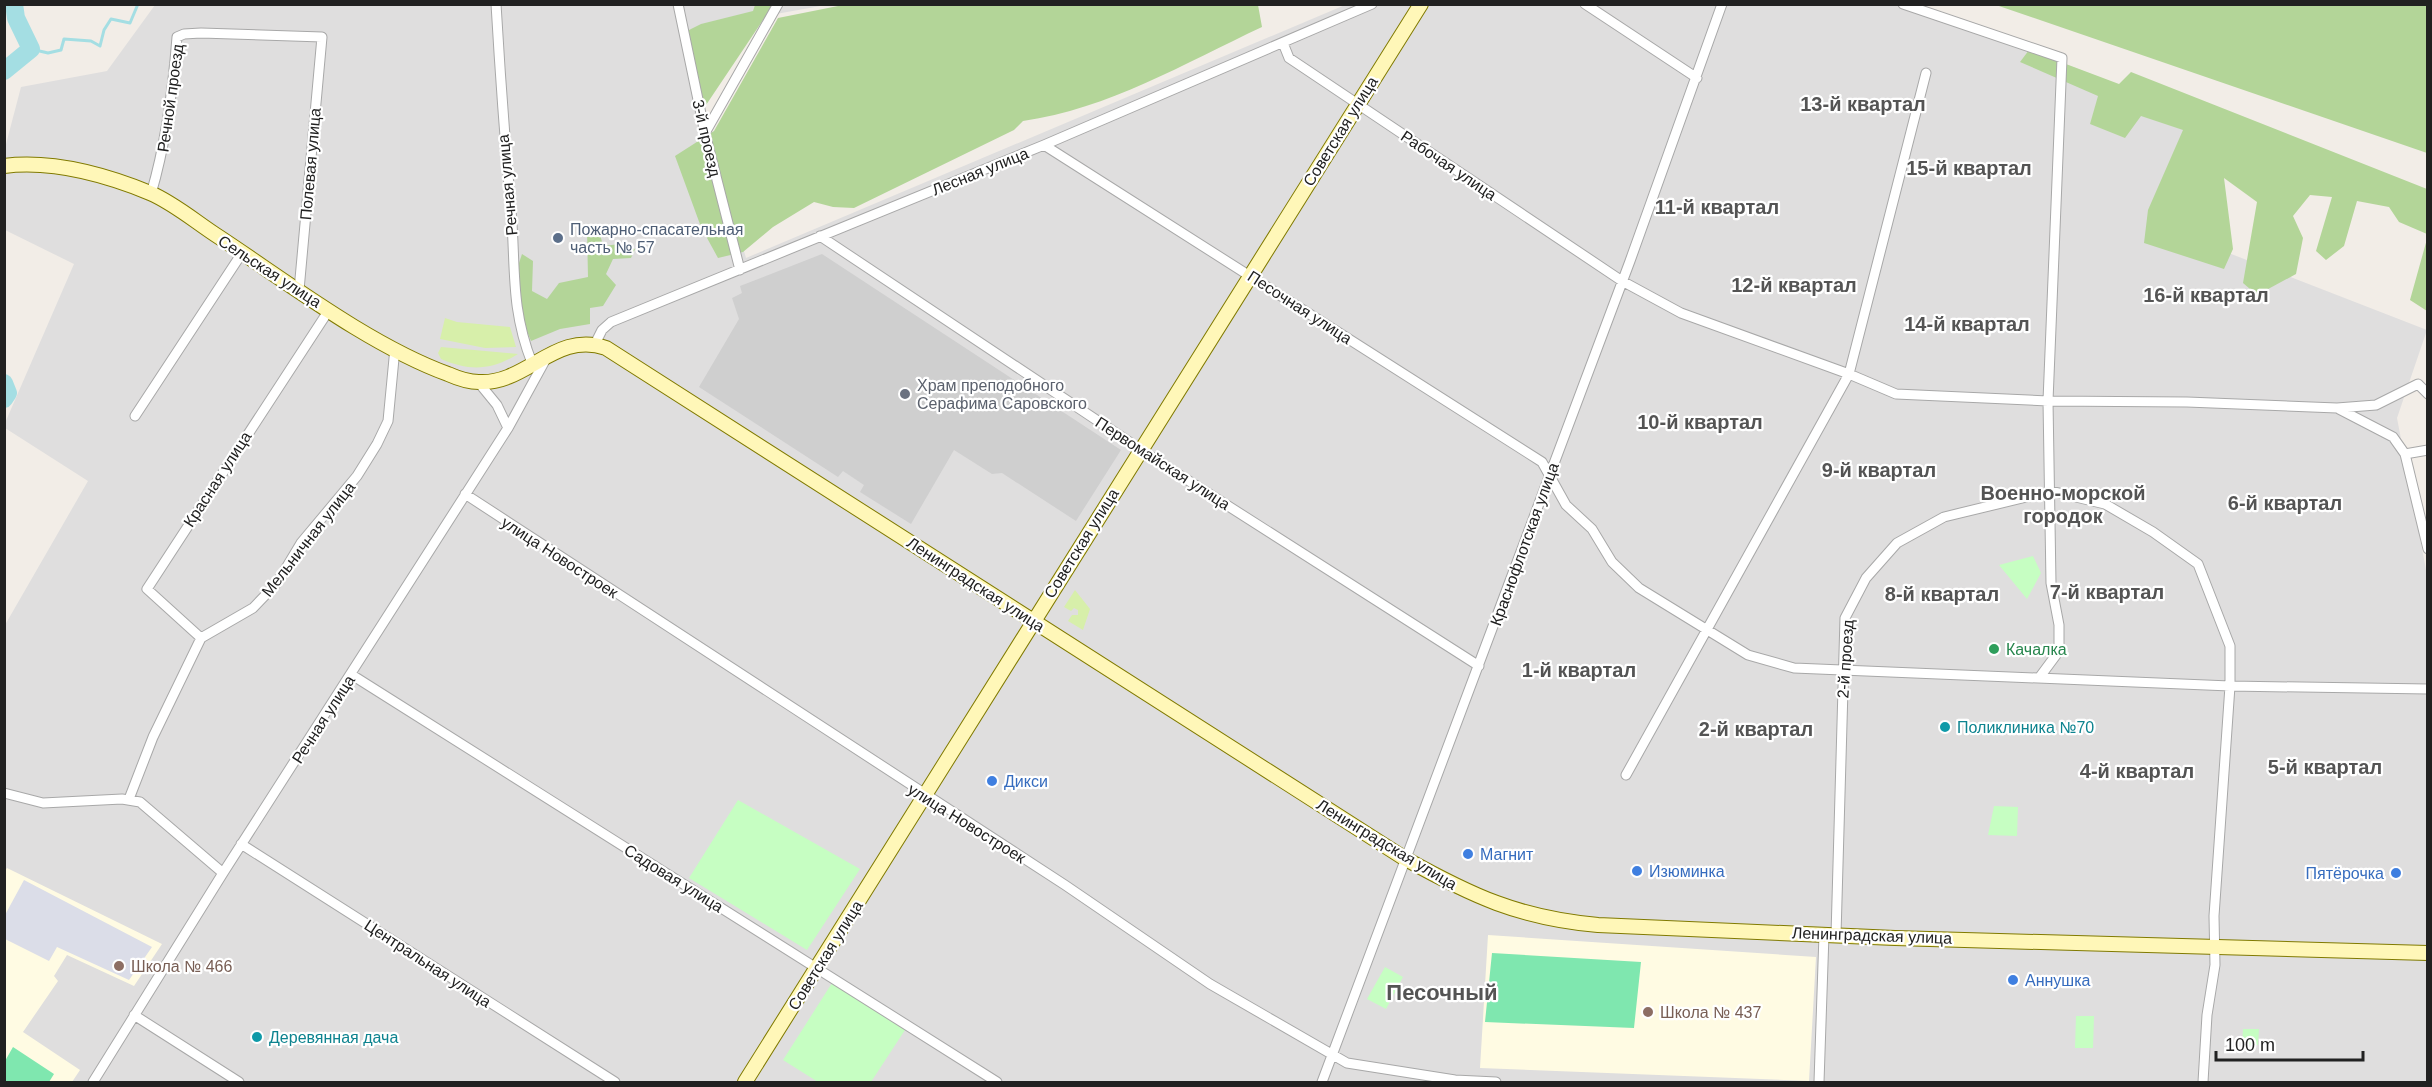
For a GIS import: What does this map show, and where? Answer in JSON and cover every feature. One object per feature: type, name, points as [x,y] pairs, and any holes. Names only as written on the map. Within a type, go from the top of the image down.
[{"type":"main road","name":"Советская улица","points":[[745,1083],[1140,449],[1421,4]]},
{"type":"main road","name":"Сельская улица","points":[[4,166],[47,165],[92,174],[152,194],[329,310],[395,348],[448,375],[479,382]]},
{"type":"main road","name":"Ленинградская улица","points":[[549,353],[580,344],[595,344],[620,357],[1404,858],[1495,905],[1561,922],[1830,934],[2427,953]]},
{"type":"main road","points":[[479,382],[514,373],[549,353]]},
{"type":"street","name":"Речная улица","points":[[496,4],[503,147],[511,212],[513,287],[519,327],[532,363]]},
{"type":"street","name":"3-й проезд","points":[[678,4],[705,134],[740,270]]},
{"type":"street","points":[[705,134],[778,4]]},
{"type":"street","name":"Лесная улица","points":[[595,344],[602,330],[611,322],[1044,145],[1372,4]]},
{"type":"street","points":[[1585,4],[1697,78]]},
{"type":"street","name":"Краснофлотская улица","points":[[1322,1083],[1404,858],[1479,666],[1622,281],[1722,4]]},
{"type":"street","points":[[1903,4],[2062,58],[2048,401],[2051,583],[2058,625],[2059,651],[2039,678]]},
{"type":"street","name":"Речной проезд","points":[[152,194],[174,82],[177,37],[184,34],[201,33],[321,37]]},
{"type":"street","name":"Полевая улица","points":[[299,290],[321,37]]},
{"type":"street","name":"Рабочая улица","points":[[1283,43],[1289,58],[1622,281],[1681,313],[1849,374],[1896,394],[2048,401],[2187,402],[2337,408],[2376,405],[2418,384],[2427,394]]},
{"type":"street","points":[[1626,775],[1849,374],[1926,73]]},
{"type":"street","name":"Песочная улица","points":[[1044,145],[1542,462],[1566,505],[1592,530],[1612,562],[1639,588],[1748,656],[1794,668],[2230,686],[2427,689]]},
{"type":"street","name":"Первомайская улица","points":[[820,236],[1140,449],[1479,666]]},
{"type":"street","points":[[135,416],[242,253]]},
{"type":"street","name":"Красная улица","points":[[201,638],[147,589],[329,310]]},
{"type":"street","name":"Мельничная улица","points":[[201,638],[253,608],[278,583],[301,543],[357,476],[388,422],[395,348]]},
{"type":"street","name":"Речная улица","points":[[93,1083],[241,844],[352,675],[508,428],[549,353]]},
{"type":"street","points":[[479,382],[497,405],[508,428]]},
{"type":"street","points":[[2337,408],[2393,437],[2405,454],[2426,529],[2427,549]]},
{"type":"street","points":[[2405,454],[2427,450]]},
{"type":"street","name":"2-й проезд","points":[[1819,1083],[1830,934],[1845,618],[1866,578],[1897,543],[1944,517],[2051,491],[2105,504],[2153,532],[2198,564],[2230,646],[2230,686],[2214,916],[2215,965],[2207,1015],[2203,1083]]},
{"type":"street","name":"улица Новостроек","points":[[465,494],[924,796],[1065,885],[1210,984],[1347,1063],[1455,1080],[1496,1083]]},
{"type":"street","points":[[129,799],[153,737],[201,638]]},
{"type":"street","name":"Садовая улица","points":[[352,675],[996,1083]]},
{"type":"street","points":[[4,793],[43,803],[129,799],[140,802],[223,873]]},
{"type":"street","name":"Центральная улица","points":[[241,844],[615,1083]]},
{"type":"street","points":[[134,1016],[239,1083]]},
{"type":"shaded area","name":"Песочный","points":[[155,5],[826,5],[688,30],[710,134],[746,258],[1345,5],[1912,5],[2190,112],[2172,231],[2427,330],[2397,418],[2427,575],[2427,1082],[5,1082],[5,625],[88,481],[5,428],[5,423],[74,264],[5,230],[5,148],[21,87],[107,71]]},
{"type":"shaded area","points":[[822,254],[1121,450],[1076,521],[1002,473],[992,474],[954,450],[911,524],[860,492],[864,485],[843,471],[838,477],[699,387],[739,319],[732,298],[742,293],[740,286]]},
{"type":"shaded area","name":"Школа № 466","points":[[7,868],[162,944],[134,986],[67,955],[54,976],[58,981],[23,1032],[80,1070],[72,1082],[5,1082],[4,872]]},
{"type":"shaded area","points":[[24,880],[152,947],[129,980],[57,947],[49,961],[5,939],[5,915]]},
{"type":"shaded area","name":"Школа № 437","points":[[1488,935],[1816,957],[1809,1081],[1480,1068]]},
{"type":"green space","points":[[848,4],[1258,5],[1262,27],[1116,95],[1055,115],[1023,121],[1014,130],[854,208],[833,207],[814,202],[773,227],[743,252],[718,258],[701,227],[675,156],[714,131],[778,18]]},
{"type":"green space","points":[[755,5],[773,5],[700,114],[685,32],[701,24],[753,11]]},
{"type":"green space","points":[[1996,5],[2427,5],[2427,153]]},
{"type":"green space","points":[[2029,50],[2119,84],[2131,72],[2427,189],[2427,234],[2399,222],[2389,207],[2357,201],[2344,246],[2326,260],[2316,251],[2332,197],[2310,195],[2293,216],[2303,238],[2296,274],[2257,295],[2243,283],[2257,202],[2224,178],[2233,249],[2224,269],[2144,243],[2148,210],[2183,130],[2141,116],[2125,138],[2090,124],[2098,96],[2020,62]]},
{"type":"green space","points":[[598,226],[603,246],[620,244],[635,249],[631,258],[613,259],[606,274],[616,285],[603,306],[590,308],[590,324],[560,329],[531,341],[524,324],[516,272],[522,254],[533,261],[532,291],[547,299],[559,283],[588,277],[587,230]]},
{"type":"green space","points":[[2427,239],[2427,311],[2410,300]]},
{"type":"green space","points":[[445,318],[457,322],[510,327],[516,347],[485,348],[440,339]]},
{"type":"green space","points":[[441,347],[518,354],[499,364],[471,367],[441,359],[438,353]]},
{"type":"green space","points":[[2033,556],[2041,573],[2027,599],[1999,565]]},
{"type":"green space","points":[[1075,590],[1090,609],[1083,630],[1068,621],[1072,615],[1078,615],[1078,610],[1074,608],[1071,611],[1064,607]]},
{"type":"green space","points":[[738,800],[860,869],[807,950],[689,878]]},
{"type":"green space","points":[[1994,806],[2018,807],[2017,836],[1988,835]]},
{"type":"green space","points":[[1492,953],[1641,962],[1634,1028],[1485,1022]]},
{"type":"green space","points":[[1385,967],[1403,977],[1386,1009],[1367,999]]},
{"type":"green space","points":[[832,983],[905,1030],[871,1082],[818,1082],[783,1060]]},
{"type":"green space","points":[[2076,1016],[2094,1016],[2093,1048],[2075,1048]]},
{"type":"green space","points":[[2243,1029],[2259,1029],[2258,1045],[2242,1045]]},
{"type":"green space","points":[[13,1047],[54,1074],[49,1082],[5,1082],[5,1061]]},
{"type":"waterway","points":[[4,71],[31,49],[16,18],[14,4]]},
{"type":"waterway","points":[[31,49],[48,53],[61,50],[64,39],[91,41],[100,46],[104,30],[111,19],[130,23],[138,4]]},
{"type":"waterway","points":[[4,383],[8,393],[4,399]]},
{"type":"place","name":"Пожарно-спасательная часть № 57","points":[[558,238]]},
{"type":"place","name":"Храм преподобного Серафима Саровского","points":[[905,394]]},
{"type":"place","name":"Качалка","points":[[1994,649]]},
{"type":"place","name":"Поликлиника №70","points":[[1945,727]]},
{"type":"place","name":"Дикси","points":[[992,781]]},
{"type":"place","name":"Магнит","points":[[1468,854]]},
{"type":"place","name":"Изюминка","points":[[1637,871]]},
{"type":"place","name":"Пятёрочка","points":[[2396,873]]},
{"type":"place","name":"Школа № 466","points":[[119,966]]},
{"type":"place","name":"Аннушка","points":[[2013,980]]},
{"type":"place","name":"Школа № 437","points":[[1648,1012]]},
{"type":"place","name":"Деревянная дача","points":[[257,1037]]},
{"type":"district","name":"13-й квартал","points":[[1863,104]]},
{"type":"district","name":"15-й квартал","points":[[1969,168]]},
{"type":"district","name":"11-й квартал","points":[[1717,207]]},
{"type":"district","name":"12-й квартал","points":[[1794,285]]},
{"type":"district","name":"16-й квартал","points":[[2206,295]]},
{"type":"district","name":"14-й квартал","points":[[1967,324]]},
{"type":"district","name":"10-й квартал","points":[[1700,422]]},
{"type":"district","name":"9-й квартал","points":[[1879,470]]},
{"type":"district","name":"6-й квартал","points":[[2285,503]]},
{"type":"district","name":"Военно-морской городок","points":[[2063,504]]},
{"type":"district","name":"7-й квартал","points":[[2107,592]]},
{"type":"district","name":"8-й квартал","points":[[1942,594]]},
{"type":"district","name":"1-й квартал","points":[[1579,670]]},
{"type":"district","name":"2-й квартал","points":[[1756,729]]},
{"type":"district","name":"5-й квартал","points":[[2325,767]]},
{"type":"district","name":"4-й квартал","points":[[2137,771]]},
{"type":"district","name":"Песочный","points":[[1442,992]]}]
